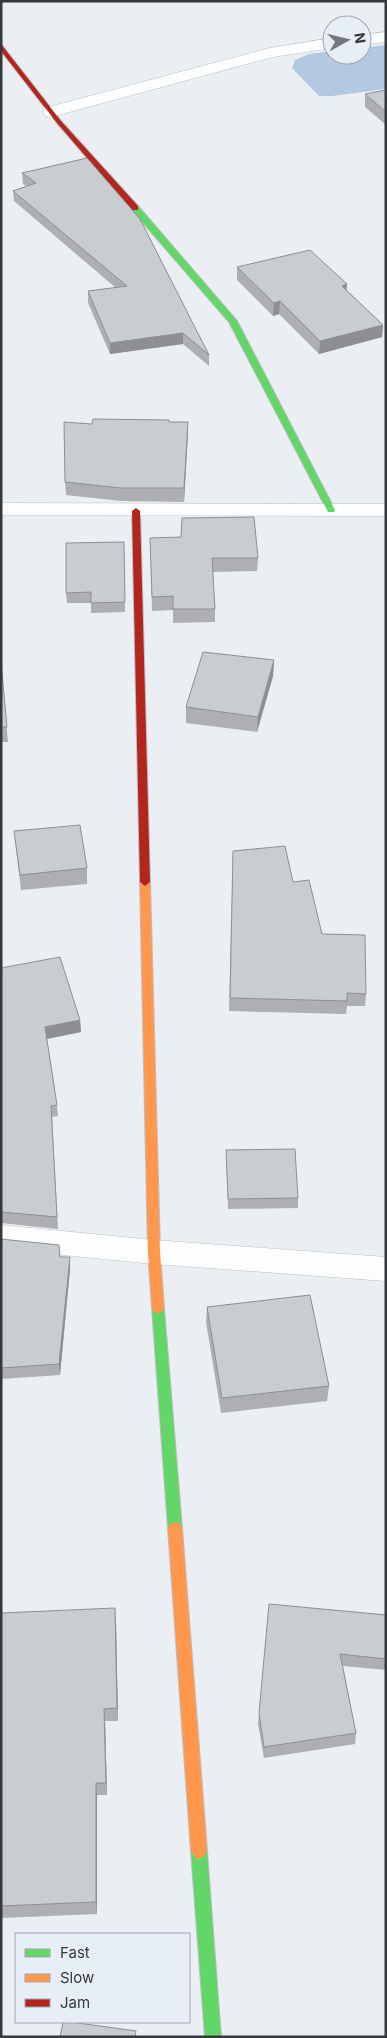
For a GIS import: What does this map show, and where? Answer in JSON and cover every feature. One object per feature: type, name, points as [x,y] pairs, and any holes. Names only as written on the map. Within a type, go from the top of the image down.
[{"type":"street","points":[[372,39],[386,37]]},
{"type":"street","points":[[51,112],[270,53],[322,45]]},
{"type":"street","points":[[1,46],[51,112],[233,321],[331,510]]},
{"type":"street","points":[[1,510],[386,510]]},
{"type":"street","points":[[136,511],[154,1252],[213,2037]]},
{"type":"street","points":[[1,1237],[154,1252],[386,1269]]},
{"type":"water","points":[[386,45],[386,89],[319,96],[292,68],[295,60],[309,54],[322,52],[322,65],[372,65],[372,47]]},
{"type":"building","points":[[386,90],[386,112],[365,94]]},
{"type":"building","points":[[87,158],[140,219],[209,355],[183,333],[110,343],[88,291],[127,286],[13,191],[36,183],[22,173]]},
{"type":"building","points":[[310,250],[347,284],[342,286],[383,325],[320,341],[280,301],[274,303],[237,267]]},
{"type":"building","points":[[93,419],[188,422],[184,488],[121,488],[65,482],[64,422],[92,424]]},
{"type":"building","points":[[254,517],[258,558],[212,558],[215,609],[173,609],[173,596],[152,597],[150,538],[181,537],[182,518]]},
{"type":"building","points":[[124,542],[125,602],[91,603],[91,592],[66,593],[66,543]]},
{"type":"building","points":[[203,652],[274,660],[258,717],[186,707]]},
{"type":"building","points":[[1,662],[7,727],[1,727]]},
{"type":"building","points":[[80,825],[87,868],[20,875],[14,831]]},
{"type":"building","points":[[285,846],[293,882],[309,880],[322,934],[365,935],[366,994],[347,993],[347,1001],[230,998],[233,851]]},
{"type":"building","points":[[60,957],[80,1020],[45,1027],[57,1105],[51,1106],[57,1217],[1,1212],[1,968]]},
{"type":"building","points":[[295,1149],[298,1198],[228,1199],[226,1150]]},
{"type":"building","points":[[1,1239],[59,1245],[60,1257],[70,1257],[59,1364],[1,1368]]},
{"type":"building","points":[[310,1295],[329,1386],[222,1398],[207,1307]]},
{"type":"building","points":[[269,1604],[386,1615],[386,1659],[340,1654],[356,1733],[264,1747],[259,1713]]},
{"type":"building","points":[[115,1608],[117,1708],[104,1709],[106,1783],[96,1783],[96,1902],[1,1906],[1,1613]]},
{"type":"building","points":[[63,2023],[78,2023],[136,2031],[135,2037],[60,2037]]},
{"type":"traffic: fast","points":[[135,208],[233,321],[331,510]]},
{"type":"traffic: fast","points":[[158,1308],[175,1528]]},
{"type":"traffic: fast","points":[[199,1851],[213,2037]]},
{"type":"traffic: slow","points":[[145,882],[154,1252],[158,1308]]},
{"type":"traffic: slow","points":[[175,1528],[199,1851]]},
{"type":"traffic: jam","points":[[1,46],[59,122],[135,208]]},
{"type":"traffic: jam","points":[[136,511],[145,882]]}]
